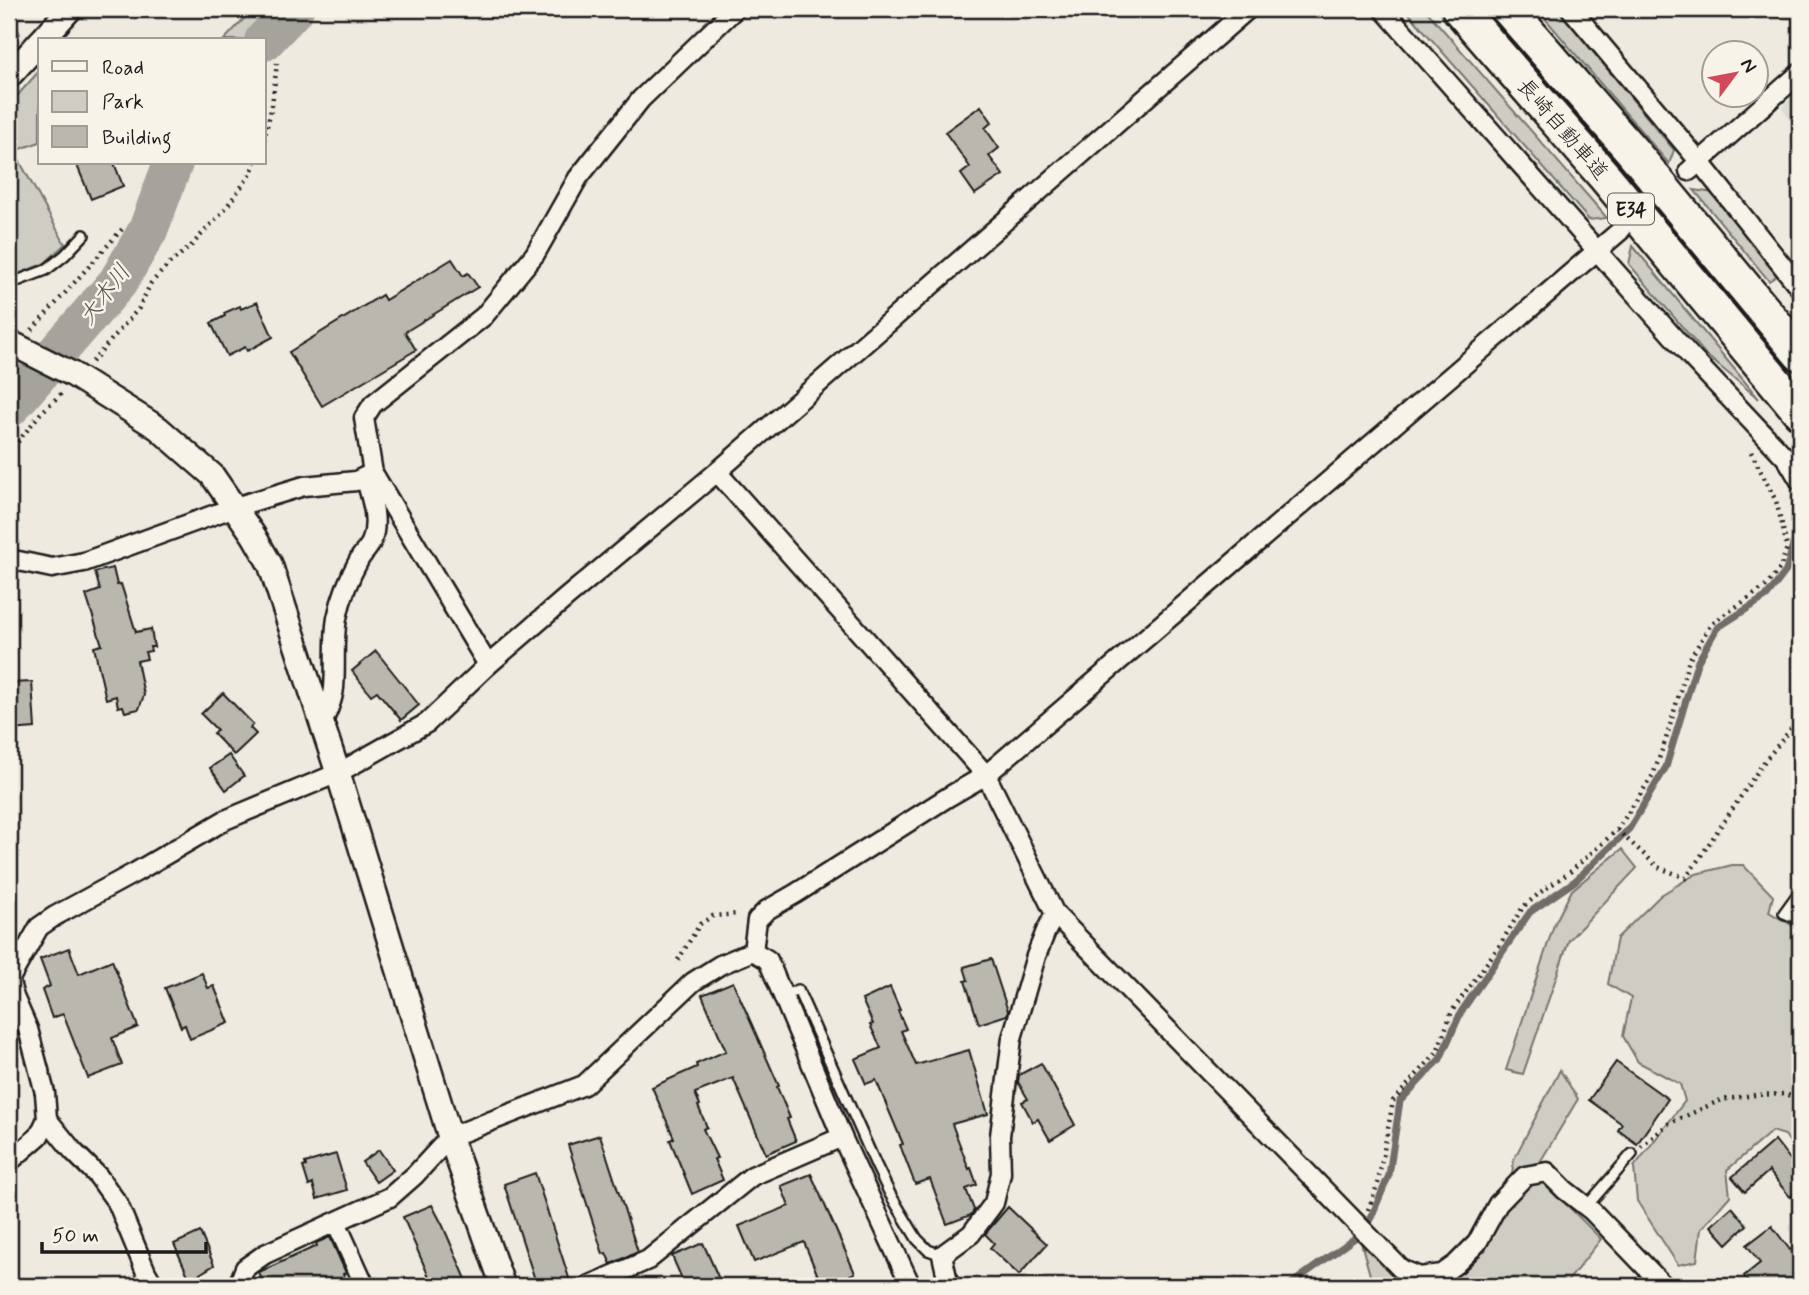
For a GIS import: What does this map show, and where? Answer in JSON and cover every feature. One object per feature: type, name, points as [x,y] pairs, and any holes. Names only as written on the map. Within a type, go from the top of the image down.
[{"type":"highway","name":"長崎自動車道","points":[[1459,9],[1606,178],[1800,412]]},
{"type":"highway","name":"長崎自動車道","points":[[1508,9],[1632,150],[1800,354]]},
{"type":"street","points":[[44,38],[70,9]]},
{"type":"street","points":[[322,723],[334,690],[338,617],[359,560],[372,541],[373,504],[364,418],[373,404],[484,316],[535,254],[578,178],[641,99],[735,9]]},
{"type":"street","points":[[9,1163],[39,1136],[47,1119],[45,1093],[28,1029],[9,980],[39,927],[225,820],[338,773],[427,723],[488,665],[717,472],[1248,9]]},
{"type":"street","points":[[1384,9],[1692,358],[1787,459],[1800,481]]},
{"type":"street","points":[[1571,9],[1694,166],[1800,288]]},
{"type":"street","points":[[9,76],[38,44]]},
{"type":"street","points":[[1694,166],[1800,73]]},
{"type":"street","points":[[753,951],[757,920],[767,910],[986,775],[1620,231]]},
{"type":"street","points":[[17,346],[75,376],[158,428],[212,475],[270,564],[338,773],[450,1137],[503,1286]]},
{"type":"street","points":[[717,472],[986,775],[1055,914],[1401,1269],[1420,1277],[1442,1273],[1457,1264],[1477,1242],[1498,1204],[1525,1176],[1547,1171],[1664,1286]]},
{"type":"street","points":[[9,558],[52,568],[84,562],[234,507],[304,486],[356,481],[369,475]]},
{"type":"street","points":[[369,475],[488,665]]},
{"type":"street","points":[[950,1286],[942,1255],[971,1234],[994,1203],[1001,1173],[1000,1136],[1012,1038],[1036,956],[1055,914]]},
{"type":"street","points":[[238,1285],[244,1268],[265,1254],[390,1197],[415,1175],[450,1137],[584,1085],[693,982],[720,965],[753,951]]},
{"type":"street","points":[[753,951],[768,960],[842,1137],[911,1286]]},
{"type":"street","points":[[47,1119],[98,1176],[118,1205],[154,1286]]},
{"type":"street","points":[[588,1286],[648,1260],[752,1176],[842,1137]]},
{"type":"street","points":[[336,1222],[365,1286]]},
{"type":"lane","points":[[9,284],[46,270],[84,235]]},
{"type":"lane","points":[[1800,891],[1784,912],[1800,920]]},
{"type":"lane","points":[[783,996],[798,990],[890,1194],[917,1239],[928,1250],[942,1255]]},
{"type":"lane","points":[[1586,1207],[1632,1154]]},
{"type":"path","points":[[266,132],[277,63]]},
{"type":"path","points":[[9,453],[40,414],[139,308],[151,283],[190,247],[225,209],[250,175],[255,164]]},
{"type":"path","points":[[17,346],[125,226]]},
{"type":"path","points":[[1358,1224],[1369,1208],[1378,1183],[1393,1101],[1437,1052],[1452,1011],[1499,946],[1523,907],[1570,873],[1617,830],[1653,775],[1689,660],[1711,624],[1766,586],[1780,568],[1787,548],[1776,501],[1751,452]]},
{"type":"path","points":[[1617,830],[1658,866],[1686,878],[1764,762],[1800,718]]},
{"type":"path","points":[[678,960],[700,924],[713,916],[763,914]]},
{"type":"path","points":[[1632,1154],[1668,1124],[1721,1100],[1786,1094],[1800,1101]]},
{"type":"shaded area","points":[[1800,89],[1800,136],[1782,107]]},
{"type":"green space","points":[[253,9],[283,9],[255,38],[226,38]]},
{"type":"green space","points":[[1405,9],[1425,9],[1607,218],[1589,220]]},
{"type":"green space","points":[[1537,9],[1558,9],[1674,150],[1669,164]]},
{"type":"green space","points":[[9,10],[20,34],[9,47]]},
{"type":"green space","points":[[38,72],[38,143],[14,151],[65,244],[45,263],[9,278],[9,105]]},
{"type":"green space","points":[[1694,190],[1714,193],[1778,275],[1769,281]]},
{"type":"green space","points":[[1633,246],[1759,399],[1706,355],[1629,264]]},
{"type":"green space","points":[[1622,849],[1637,868],[1569,940],[1523,1074],[1506,1070],[1554,925],[1572,890]]},
{"type":"green space","points":[[1743,865],[1773,896],[1769,912],[1800,930],[1800,1157],[1785,1135],[1772,1131],[1727,1170],[1730,1196],[1701,1229],[1697,1261],[1678,1265],[1637,1201],[1634,1167],[1685,1101],[1680,1084],[1638,1062],[1623,1036],[1631,998],[1608,984],[1617,938],[1661,895],[1696,874]]},
{"type":"green space","points":[[1560,1070],[1578,1099],[1534,1172],[1601,1239],[1564,1286],[1435,1286],[1467,1263],[1508,1204],[1514,1159]]},
{"type":"green space","points":[[1362,1246],[1409,1285],[1416,1286],[1373,1286]]},
{"type":"building","points":[[981,106],[992,122],[985,128],[999,148],[989,156],[1003,175],[975,194],[961,174],[970,167],[945,132]]},
{"type":"building","points":[[76,164],[114,164],[123,186],[91,199]]},
{"type":"building","points":[[452,259],[463,276],[468,273],[478,287],[405,332],[416,350],[322,406],[289,352],[382,295],[385,300]]},
{"type":"building","points":[[257,302],[273,337],[247,351],[245,347],[227,356],[211,323],[225,316],[224,313]]},
{"type":"building","points":[[113,568],[117,585],[121,584],[136,632],[151,629],[154,647],[145,652],[147,659],[137,661],[144,695],[139,709],[125,712],[123,706],[118,707],[116,696],[106,699],[94,647],[102,645],[86,595],[100,590],[95,572]]},
{"type":"building","points":[[376,651],[419,705],[401,720],[377,691],[371,695],[352,671]]},
{"type":"building","points":[[32,682],[35,728],[10,730],[9,683]]},
{"type":"building","points":[[223,693],[253,724],[250,728],[256,734],[234,755],[213,733],[217,730],[201,714]]},
{"type":"building","points":[[229,755],[244,776],[226,790],[210,768]]},
{"type":"building","points":[[69,948],[79,974],[112,960],[138,1027],[112,1038],[122,1065],[88,1078],[63,1014],[52,1018],[42,990],[50,986],[40,959]]},
{"type":"building","points":[[991,959],[1008,1011],[1007,1015],[979,1024],[965,981],[968,980],[964,967]]},
{"type":"building","points":[[202,973],[208,988],[214,986],[229,1023],[190,1039],[185,1025],[181,1027],[165,988]]},
{"type":"building","points":[[733,982],[779,1086],[777,1087],[796,1141],[766,1154],[733,1078],[695,1093],[707,1127],[703,1129],[717,1158],[714,1159],[723,1180],[692,1194],[670,1140],[674,1138],[652,1087],[726,1051],[702,995]]},
{"type":"building","points":[[890,987],[906,1029],[901,1031],[916,1065],[969,1050],[988,1114],[952,1124],[977,1185],[966,1189],[974,1210],[971,1215],[947,1224],[930,1179],[915,1184],[900,1145],[903,1144],[876,1080],[866,1084],[855,1059],[881,1048],[862,1000]]},
{"type":"building","points":[[1616,1062],[1668,1099],[1637,1144],[1618,1130],[1622,1124],[1589,1100]]},
{"type":"building","points":[[1041,1063],[1075,1125],[1050,1140],[1038,1119],[1033,1122],[1022,1102],[1028,1099],[1018,1082],[1019,1075]]},
{"type":"building","points":[[600,1135],[638,1252],[611,1264],[606,1253],[603,1254],[568,1145]]},
{"type":"building","points":[[1775,1140],[1800,1172],[1800,1189],[1790,1197],[1769,1171],[1745,1192],[1732,1177]]},
{"type":"building","points":[[379,1150],[393,1170],[376,1182],[362,1162]]},
{"type":"building","points":[[336,1154],[347,1190],[317,1199],[313,1184],[309,1186],[303,1167],[306,1166],[305,1163]]},
{"type":"building","points":[[535,1173],[570,1281],[554,1286],[537,1286],[504,1184]]},
{"type":"building","points":[[811,1174],[855,1273],[850,1275],[854,1286],[822,1286],[804,1242],[754,1262],[739,1226],[789,1206],[781,1186]]},
{"type":"building","points":[[432,1205],[469,1286],[433,1286],[403,1217]]},
{"type":"building","points":[[1008,1207],[1047,1244],[1019,1275],[990,1248],[994,1243],[985,1234]]},
{"type":"building","points":[[1732,1207],[1747,1225],[1727,1244],[1711,1226]]},
{"type":"building","points":[[1772,1226],[1790,1250],[1800,1243],[1800,1286],[1751,1286],[1744,1276],[1760,1263],[1747,1245]]},
{"type":"building","points":[[200,1232],[214,1265],[190,1280],[174,1244]]},
{"type":"building","points":[[330,1237],[346,1273],[343,1274],[347,1286],[264,1286],[259,1272],[317,1246],[316,1243]]},
{"type":"building","points":[[703,1243],[722,1286],[685,1286],[672,1256]]},
{"type":"waterway","name":"大木川","points":[[266,39],[294,9]]},
{"type":"waterway","name":"大木川","points":[[9,408],[118,282],[148,230],[173,164]]},
{"type":"waterway","points":[[1370,1220],[1389,1175],[1400,1101],[1440,1059],[1461,1012],[1530,912],[1575,881],[1629,829],[1666,767],[1697,663],[1717,628],[1767,596],[1786,571],[1794,542]]},
{"type":"waterway","points":[[1288,1286],[1355,1238]]}]
